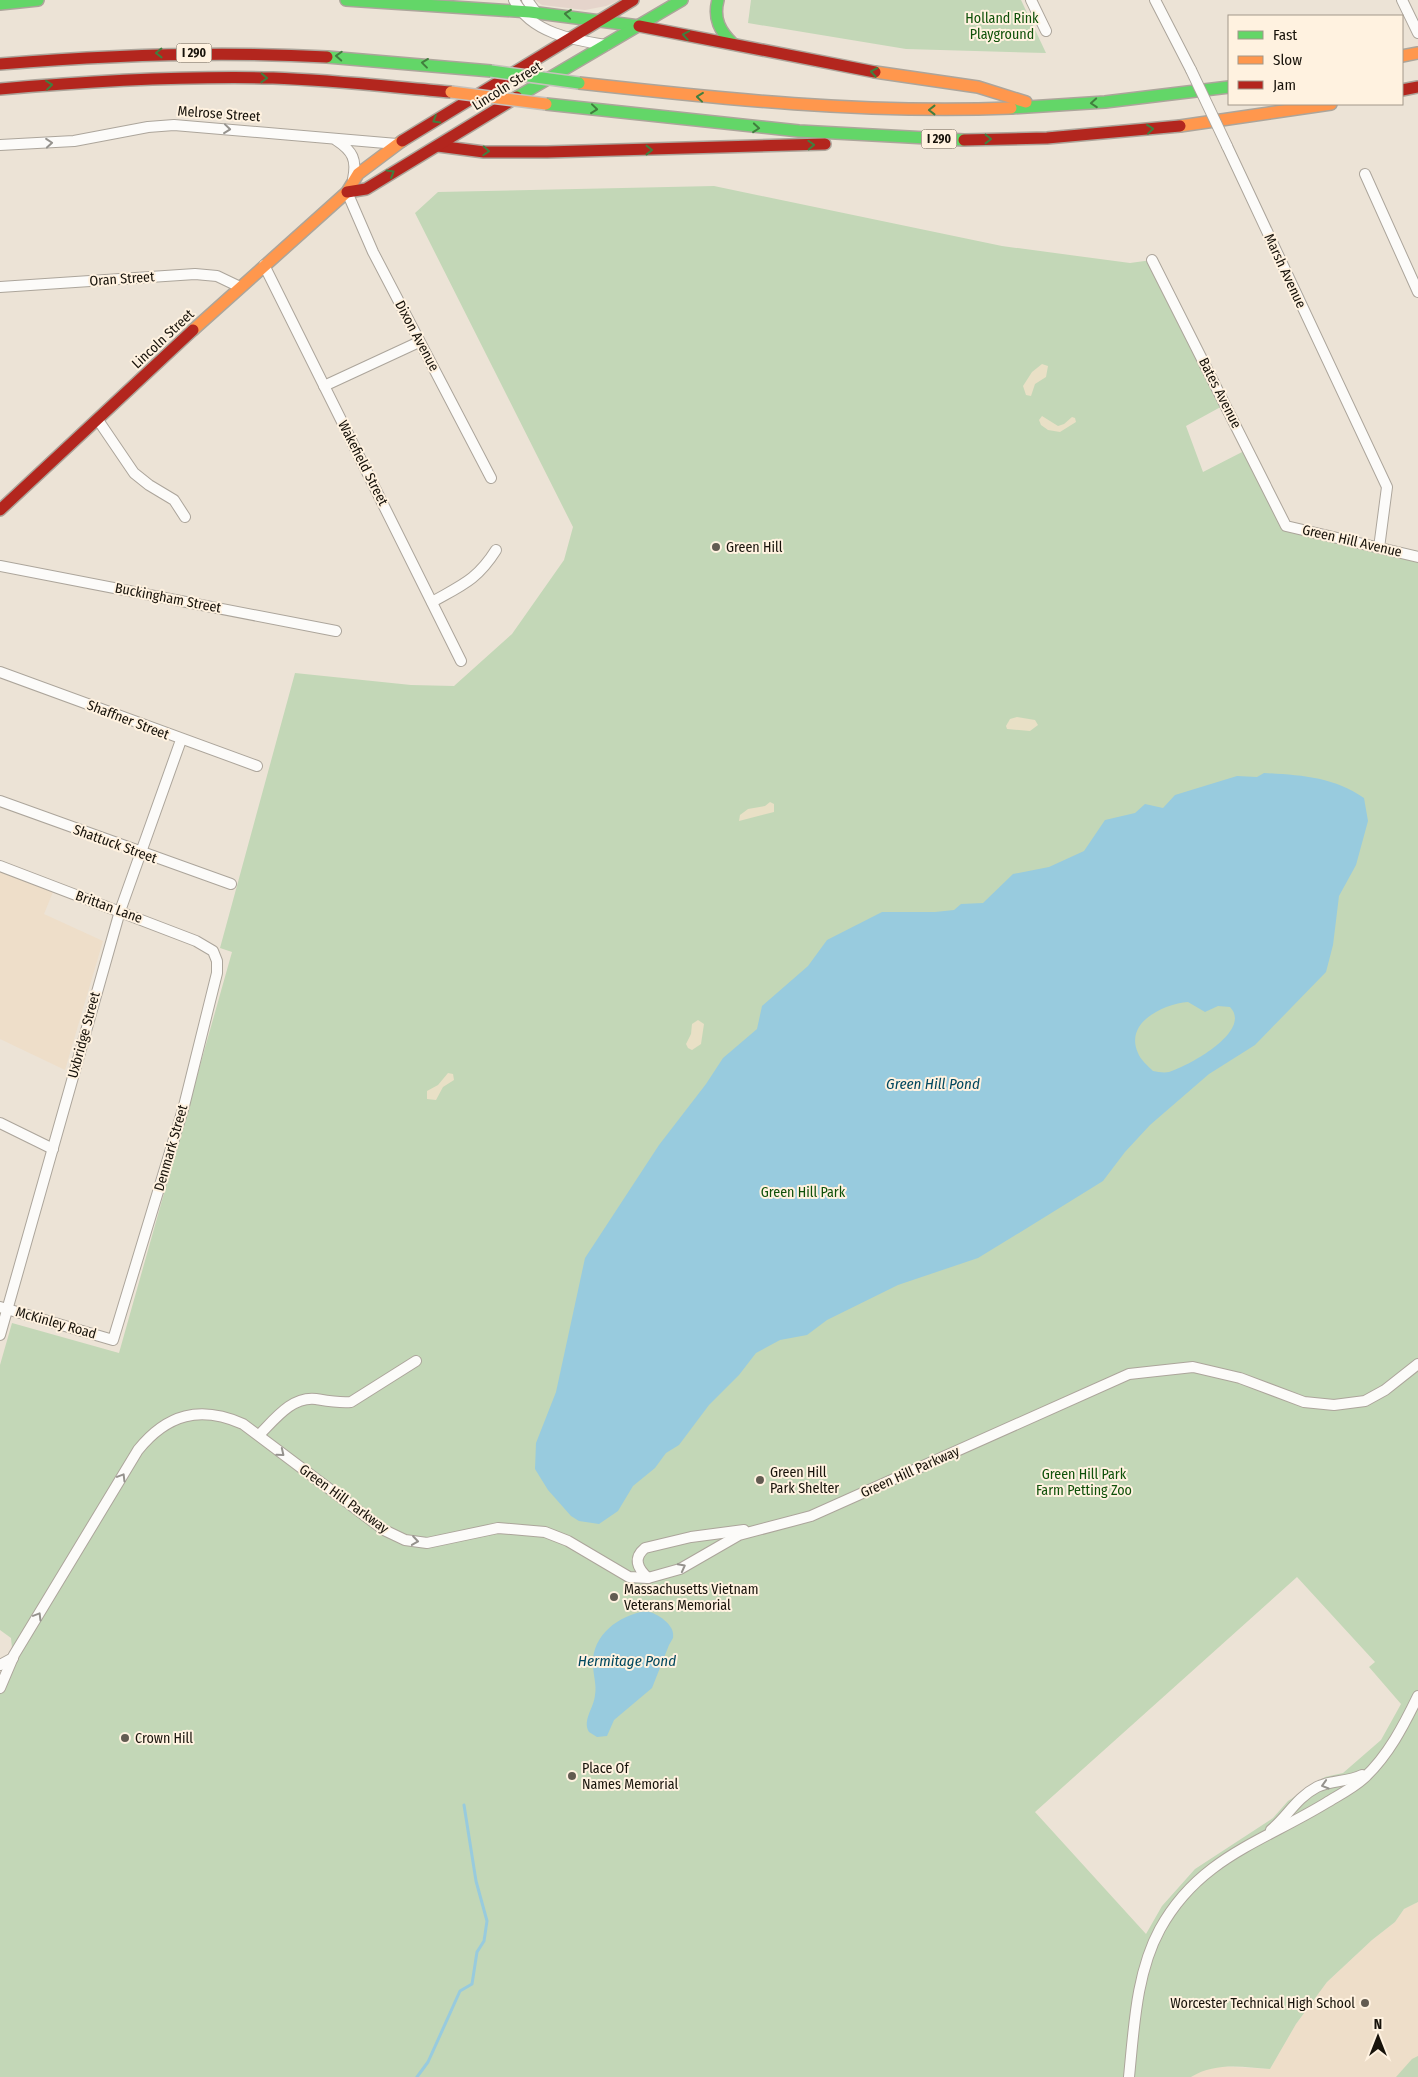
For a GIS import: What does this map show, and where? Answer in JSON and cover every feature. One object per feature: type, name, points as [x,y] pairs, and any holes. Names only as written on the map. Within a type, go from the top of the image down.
[{"type":"main road","points":[[0,4],[38,0]]},
{"type":"main road","points":[[346,0],[535,11],[601,19],[882,73],[978,87],[1041,106]]},
{"type":"main road","name":"Lincoln Street","points":[[0,510],[240,287],[347,192],[358,174],[397,144],[633,0]]},
{"type":"main road","name":"Lincoln Street","points":[[347,192],[366,189],[582,57],[607,45],[682,0]]},
{"type":"main road","points":[[718,0],[716,20],[721,32],[734,44]]},
{"type":"main road","name":"I 290","points":[[0,64],[78,57],[212,52],[388,59],[740,101],[847,108],[945,110],[1115,101],[1228,87]]},
{"type":"main road","points":[[1404,56],[1418,53]]},
{"type":"main road","name":"I 290","points":[[0,89],[153,79],[248,78],[328,81],[451,92],[786,130],[953,140],[1015,139],[1143,130],[1324,105]]},
{"type":"main road","points":[[1403,90],[1418,87]]},
{"type":"main road","name":"Melrose Street","points":[[397,144],[438,146],[484,152],[547,152],[687,150],[953,140]]},
{"type":"street","points":[[476,9],[485,0]]},
{"type":"street","points":[[514,0],[520,11],[530,19],[567,40],[607,45]]},
{"type":"street","points":[[528,0],[535,11]]},
{"type":"street","points":[[1031,0],[1046,31]]},
{"type":"street","name":"Marsh Avenue","points":[[1155,0],[1191,70],[1388,487],[1379,548]]},
{"type":"street","points":[[1402,0],[1418,34]]},
{"type":"street","name":"Melrose Street","points":[[0,145],[74,141],[148,127],[174,125],[397,144]]},
{"type":"street","points":[[333,138],[353,155],[355,166],[352,182]]},
{"type":"street","points":[[1364,174],[1418,292]]},
{"type":"street","name":"Dixon Avenue","points":[[347,192],[373,252],[490,478]]},
{"type":"street","name":"Bates Avenue","points":[[1152,260],[1286,526]]},
{"type":"street","name":"Wakefield Street","points":[[264,266],[462,661]]},
{"type":"street","name":"Oran Street","points":[[0,287],[195,274],[217,276],[240,287]]},
{"type":"street","points":[[324,386],[419,342]]},
{"type":"street","points":[[98,420],[134,473],[149,485],[174,500],[185,517]]},
{"type":"street","name":"Green Hill Avenue","points":[[1286,526],[1418,557]]},
{"type":"street","points":[[432,602],[471,581],[485,567],[496,550]]},
{"type":"street","name":"Buckingham Street","points":[[0,566],[336,631]]},
{"type":"street","name":"Shaffner Street","points":[[0,672],[181,740],[257,766]]},
{"type":"street","name":"Uxbridge Street","points":[[0,1335],[4,1308],[53,1149],[120,911],[181,740]]},
{"type":"street","name":"Shattuck Street","points":[[0,801],[140,853],[231,884]]},
{"type":"street","name":"Brittan Lane","points":[[0,866],[196,941],[214,953]]},
{"type":"street","name":"Denmark Street","points":[[113,1340],[184,1106],[214,988],[217,970],[214,953]]},
{"type":"street","points":[[0,1123],[53,1149]]},
{"type":"street","name":"McKinley Road","points":[[4,1308],[113,1340]]},
{"type":"street","points":[[259,1435],[289,1406],[300,1400],[314,1399],[340,1403],[351,1402],[416,1361]]},
{"type":"street","name":"Green Hill Parkway","points":[[0,1688],[13,1658],[138,1450],[152,1433],[181,1417],[206,1415],[230,1419],[259,1435],[384,1530],[402,1538],[432,1542],[498,1528],[535,1530],[568,1541],[629,1577],[648,1578],[664,1576],[680,1569],[730,1539],[765,1527],[811,1516],[1129,1374],[1175,1368],[1202,1369],[1240,1378],[1304,1402],[1334,1405],[1365,1401],[1385,1390],[1418,1364]]},
{"type":"street","points":[[648,1578],[641,1572],[637,1563],[640,1552],[645,1548],[691,1537],[765,1527]]},
{"type":"street","points":[[0,1665],[13,1658]]},
{"type":"street","points":[[1129,2077],[1142,1982],[1147,1961],[1159,1931],[1196,1881],[1232,1853],[1335,1797],[1364,1778],[1395,1739],[1418,1696]]},
{"type":"street","points":[[1256,1841],[1275,1827],[1295,1802],[1306,1793],[1326,1784],[1348,1780],[1371,1770]]},
{"type":"shaded area","points":[[535,0],[620,0],[606,6],[585,10],[542,5]]},
{"type":"shaded area","points":[[0,866],[55,887],[44,914],[103,941],[65,1070],[0,1039]]},
{"type":"shaded area","name":"Worcester Technical High School","points":[[1418,1902],[1418,2077],[1191,2077],[1202,2070],[1216,2066],[1270,2069],[1296,2024],[1327,1982],[1372,1940],[1395,1922],[1404,1909]]},
{"type":"green space","name":"Holland Rink Playground","points":[[751,0],[1021,0],[1046,53],[906,49],[748,23]]},
{"type":"green space","name":"Green Hill Park","points":[[714,186],[1002,246],[1130,263],[1152,260],[1226,404],[1186,426],[1203,472],[1248,449],[1286,526],[1418,557],[1418,1902],[1404,1909],[1395,1922],[1372,1940],[1327,1982],[1296,2024],[1270,2069],[1220,2067],[1200,2072],[1191,2077],[0,2077],[0,1688],[13,1658],[11,1638],[0,1630],[0,1365],[12,1323],[119,1353],[232,952],[220,948],[295,673],[411,685],[454,686],[512,634],[564,560],[573,527],[415,213],[438,192]],"holes":[[[1297,1577],[1375,1662],[1369,1667],[1401,1704],[1381,1740],[1343,1773],[1325,1777],[1288,1801],[1273,1818],[1195,1869],[1162,1906],[1146,1934],[1035,1812]]]},
{"type":"green space","points":[[1418,2056],[1418,2077],[1396,2077],[1412,2059]]},
{"type":"sand","points":[[1042,364],[1048,366],[1046,377],[1035,384],[1031,396],[1026,395],[1023,386],[1032,372]]},
{"type":"sand","points":[[1042,416],[1058,426],[1064,424],[1072,417],[1075,418],[1076,422],[1060,432],[1048,430],[1041,425],[1039,420]]},
{"type":"sand","points":[[1017,717],[1035,720],[1038,725],[1030,731],[1007,729],[1006,726],[1010,719]]},
{"type":"sand","points":[[770,802],[774,804],[774,812],[739,821],[740,815],[748,809],[765,806]]},
{"type":"sand","points":[[698,1020],[704,1024],[701,1044],[692,1050],[686,1044],[691,1034],[692,1024]]},
{"type":"sand","points":[[448,1073],[453,1074],[454,1080],[443,1087],[436,1100],[427,1099],[427,1091],[438,1085]]},
{"type":"water","name":"Green Hill Pond","points":[[1264,773],[1316,778],[1353,791],[1364,798],[1368,821],[1356,865],[1339,896],[1333,945],[1326,972],[1255,1045],[1209,1074],[1150,1125],[1125,1152],[1103,1181],[978,1258],[898,1285],[827,1320],[807,1335],[780,1340],[756,1353],[739,1375],[709,1405],[679,1445],[666,1453],[655,1468],[633,1486],[618,1511],[599,1524],[579,1521],[571,1516],[548,1490],[535,1469],[536,1443],[556,1392],[585,1258],[659,1145],[706,1084],[723,1058],[757,1029],[762,1006],[808,966],[827,940],[882,912],[935,912],[954,910],[961,904],[983,903],[1013,874],[1049,867],[1084,851],[1105,820],[1135,813],[1145,804],[1163,808],[1175,795],[1237,776],[1257,777]],"holes":[[[1188,1002],[1205,1012],[1218,1006],[1230,1007],[1235,1016],[1233,1026],[1226,1037],[1216,1046],[1190,1063],[1169,1072],[1153,1071],[1140,1058],[1135,1042],[1137,1032],[1141,1024],[1149,1017],[1168,1006]]]},
{"type":"water","name":"Hermitage Pond","points":[[646,1611],[655,1614],[669,1624],[672,1629],[673,1638],[652,1688],[614,1720],[607,1736],[597,1737],[589,1732],[587,1723],[594,1700],[593,1664],[597,1644],[609,1628],[617,1622],[636,1613]]},
{"type":"waterway","points":[[417,2077],[428,2062],[460,1991],[472,1984],[477,1952],[484,1941],[487,1921],[476,1881],[464,1805]]},
{"type":"traffic: fast","points":[[0,4],[38,0]]},
{"type":"traffic: fast","points":[[346,0],[530,12],[639,26]]},
{"type":"traffic: fast","points":[[517,97],[682,0]]},
{"type":"traffic: fast","points":[[718,0],[717,19],[724,34],[733,44]]},
{"type":"traffic: fast","points":[[327,57],[491,71]]},
{"type":"traffic: fast","points":[[491,71],[579,83]]},
{"type":"traffic: fast","points":[[1011,108],[1105,102],[1228,87]]},
{"type":"traffic: fast","points":[[546,104],[799,131],[964,140]]},
{"type":"traffic: slow","points":[[1403,56],[1418,53]]},
{"type":"traffic: slow","points":[[875,72],[978,87],[1026,102]]},
{"type":"traffic: slow","points":[[579,83],[794,104],[902,109],[1011,108]]},
{"type":"traffic: slow","points":[[451,92],[546,104]]},
{"type":"traffic: slow","points":[[1180,126],[1324,105]]},
{"type":"traffic: slow","points":[[193,330],[347,192],[358,174],[402,141]]},
{"type":"traffic: jam","points":[[402,141],[633,0]]},
{"type":"traffic: jam","points":[[639,26],[875,72]]},
{"type":"traffic: jam","points":[[0,64],[82,58],[204,54],[327,57]]},
{"type":"traffic: jam","points":[[0,89],[136,80],[273,78],[318,80],[451,92]]},
{"type":"traffic: jam","points":[[1403,90],[1418,87]]},
{"type":"traffic: jam","points":[[347,192],[366,189],[517,97]]},
{"type":"traffic: jam","points":[[964,140],[1047,138],[1180,126]]},
{"type":"traffic: jam","points":[[438,146],[484,152],[547,152],[825,144]]},
{"type":"traffic: jam","points":[[0,510],[193,330]]},
{"type":"place","name":"Green Hill","points":[[716,547]]},
{"type":"place","name":"Green Hill Park Shelter","points":[[760,1480]]},
{"type":"place","name":"Massachusetts Vietnam Veterans Memorial","points":[[614,1597]]},
{"type":"place","name":"Crown Hill","points":[[125,1738]]},
{"type":"place","name":"Place Of Names Memorial","points":[[572,1776]]},
{"type":"place","name":"Worcester Technical High School","points":[[1365,2003]]},
{"type":"park label","name":"Green Hill Park Farm Petting Zoo","points":[[1084,1482]]}]
